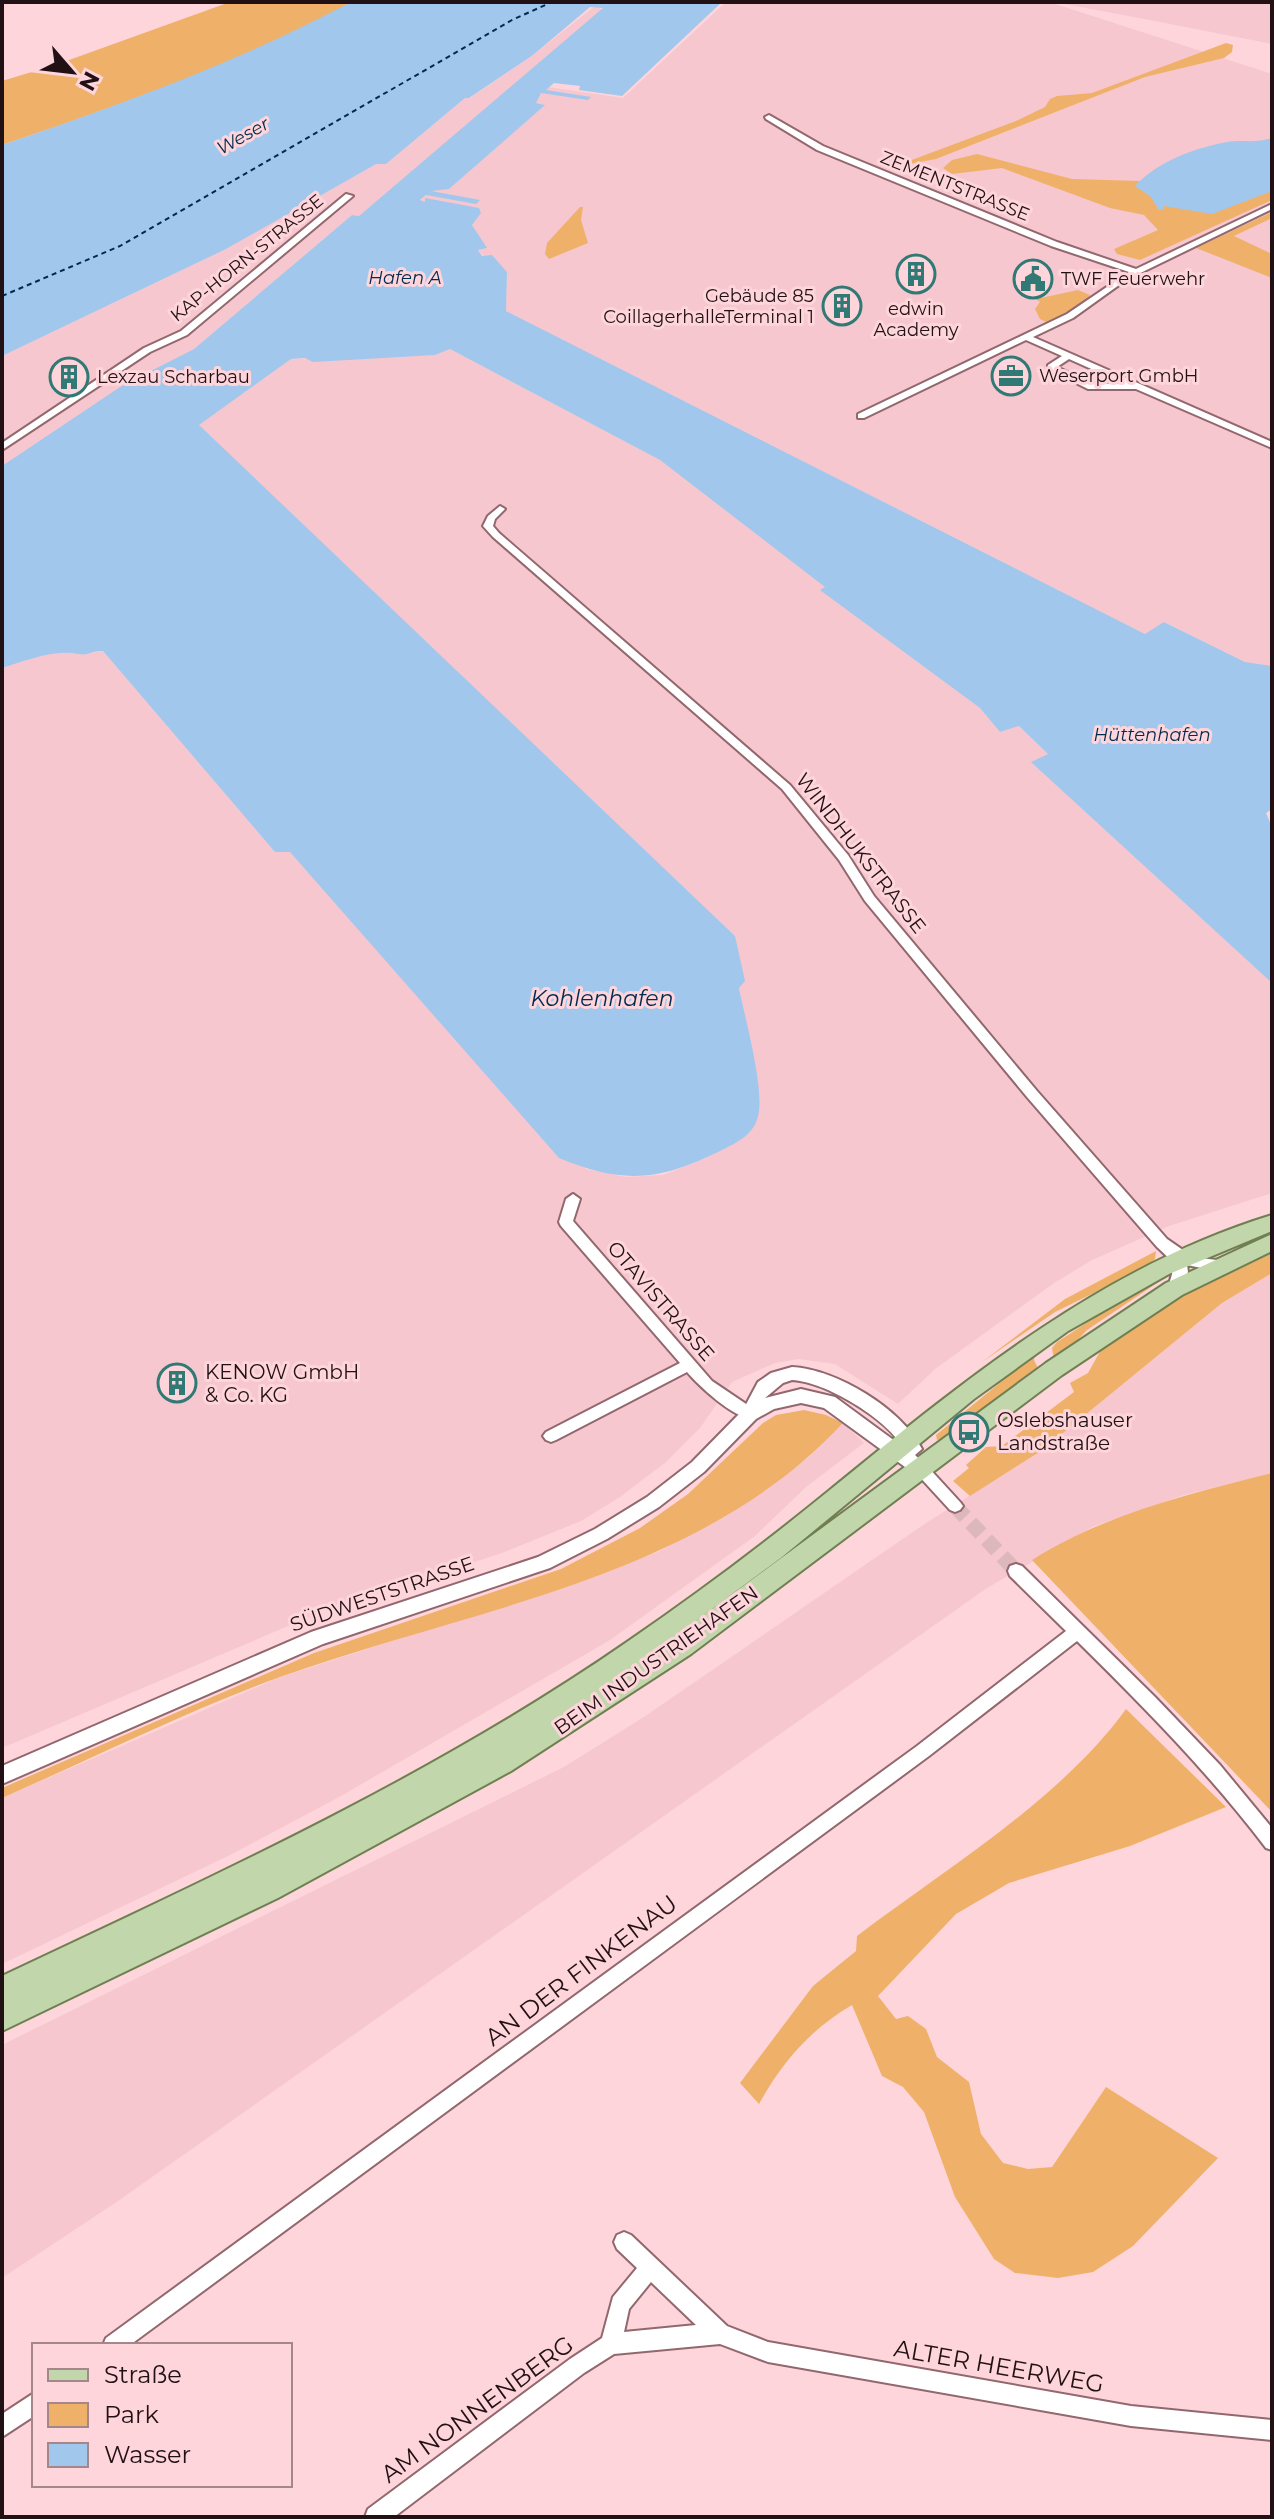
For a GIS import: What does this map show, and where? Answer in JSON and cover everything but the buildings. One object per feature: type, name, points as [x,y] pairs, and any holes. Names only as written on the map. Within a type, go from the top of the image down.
[{"type":"main road","name":"BEIM INDUSTRIEHAFEN","points":[[2,1991],[331,1832],[472,1754],[597,1676],[706,1599],[1046,1332],[1178,1258],[1272,1223]]},
{"type":"main road","name":"BEIM INDUSTRIEHAFEN","points":[[2,2017],[268,1889],[502,1763],[682,1646],[1054,1369],[1174,1289],[1272,1242]]},
{"type":"main road","points":[[1046,1332],[1044,1356],[1049,1367],[1054,1369]]},
{"type":"street","name":"ZEMENTSTRASSE","points":[[769,117],[820,148],[1054,244],[1135,271]]},
{"type":"street","name":"KAP-HORN-STRASSE","points":[[2,447],[147,350],[184,333],[349,196]]},
{"type":"street","points":[[861,416],[1070,316],[1135,271],[1272,206]]},
{"type":"street","points":[[1025,337],[1272,445]]},
{"type":"street","points":[[1068,356],[1051,367],[1088,386],[1141,388]]},
{"type":"street","name":"WINDHUKSTRASSE","points":[[500,509],[488,526],[496,535],[786,787],[844,858],[866,894],[974,1024],[1134,1212],[1178,1258]]},
{"type":"street","name":"OTAVISTRASSE","points":[[573,1199],[566,1222],[707,1385],[750,1414]]},
{"type":"street","points":[[1178,1258],[1196,1265],[1220,1265]]},
{"type":"street","points":[[1174,1289],[1181,1272],[1178,1258]]},
{"type":"street","points":[[551,1436],[689,1365]]},
{"type":"street","name":"SÜDWESTSTRASSE","points":[[2,1775],[318,1638],[544,1563],[601,1534],[653,1502],[698,1467],[750,1414],[789,1397],[817,1398],[841,1409],[901,1443],[922,1470]]},
{"type":"street","points":[[922,1470],[955,1506]]},
{"type":"street","points":[[1016,1571],[1171,1726],[1272,1842]]},
{"type":"street","name":"AN DER FINKENAU","points":[[116,2343],[923,1751],[1077,1632]]},
{"type":"street","name":"ALTER HEERWEG","points":[[624,2242],[720,2334],[768,2352],[1131,2416],[1272,2430]]},
{"type":"street","points":[[611,2344],[620,2304],[649,2269]]},
{"type":"street","name":"ALTER HEERWEG","points":[[611,2344],[720,2334]]},
{"type":"street","name":"AM NONNENBERG","points":[[376,2517],[474,2441],[611,2344]]},
{"type":"street","points":[[2,2427],[32,2404]]},
{"type":"shaded area","points":[[726,2],[1049,2],[1272,74],[1272,666],[1245,662],[1165,622],[1145,634],[506,311],[507,272],[478,250],[486,248],[472,225],[420,200],[434,189],[449,189],[544,105],[536,103],[548,87],[623,98]]},
{"type":"shaded area","points":[[1054,2],[1272,2],[1272,44],[1155,21]]},
{"type":"shaded area","points":[[595,6],[603,9],[359,216],[352,215],[194,349],[123,385],[2,466],[2,356],[226,249],[376,163],[386,164],[465,98],[470,98],[533,55]]},
{"type":"shaded area","points":[[450,349],[660,460],[826,587],[821,590],[980,708],[1000,732],[1019,726],[1048,754],[1032,762],[1272,983],[1272,1193],[1169,1226],[1092,1260],[1054,1283],[935,1369],[898,1404],[835,1364],[799,1359],[775,1363],[732,1382],[700,1428],[666,1462],[620,1497],[581,1521],[502,1553],[321,1612],[2,1748],[2,668],[57,651],[72,651],[80,655],[103,651],[275,852],[290,851],[586,1169],[626,1177],[663,1175],[704,1159],[735,1143],[759,1095],[739,988],[735,936],[198,425],[291,359],[435,355]]},
{"type":"shaded area","points":[[1272,1273],[1272,1473],[1184,1495],[1092,1527],[987,1588],[118,2201],[2,2278],[2,2045],[564,1767],[644,1717],[926,1523],[1041,1451],[1222,1303]]},
{"type":"shaded area","points":[[843,1423],[864,1443],[806,1487],[755,1536],[610,1640],[341,1796],[230,1855],[2,1964],[2,1798],[278,1678],[597,1575],[658,1552],[725,1517],[775,1483],[811,1455]]},
{"type":"green space","points":[[230,2],[352,2],[224,63],[2,145],[2,81]]},
{"type":"green space","points":[[1226,43],[1233,45],[1232,52],[1224,58],[1145,77],[936,159],[893,167],[1016,121],[1045,107],[1050,99],[1057,96],[1092,93]]},
{"type":"green space","points":[[977,154],[1072,179],[1140,181],[1136,186],[1163,205],[1248,198],[1272,191],[1272,200],[1140,260],[1117,254],[1114,249],[1158,230],[1144,215],[1110,208],[1002,168],[952,174],[943,168],[952,160]]},
{"type":"green space","points":[[583,207],[581,220],[588,243],[549,259],[545,254],[547,243]]},
{"type":"green space","points":[[1272,212],[1272,218],[1234,236],[1272,254],[1272,278],[1196,248]]},
{"type":"green space","points":[[1078,290],[1090,295],[1085,303],[1048,323],[1040,319],[1035,309],[1040,302],[1036,299]]},
{"type":"green space","points":[[1272,1250],[1272,1273],[1222,1303],[1041,1451],[970,1496],[953,1481],[969,1468],[966,1465],[986,1447],[1002,1446],[1074,1392],[1070,1383],[1088,1373],[1102,1348],[1161,1305]]},
{"type":"green space","points":[[1156,1251],[1155,1259],[1147,1267],[1055,1312],[982,1362],[1065,1299]]},
{"type":"green space","points":[[1166,1273],[1169,1275],[1087,1330],[1068,1350],[1054,1359],[1052,1348],[1057,1342]]},
{"type":"green space","points":[[1035,1354],[1034,1360],[1040,1372],[949,1437],[937,1440],[936,1435]]},
{"type":"green space","points":[[804,1410],[843,1423],[785,1476],[721,1519],[652,1554],[579,1583],[245,1690],[2,1798],[2,1788],[314,1653],[561,1569],[640,1528],[688,1494],[763,1423],[776,1415]]},
{"type":"green space","points":[[1272,1473],[1272,1812],[1032,1560],[1089,1530],[1148,1507]]},
{"type":"green space","points":[[1126,1709],[1226,1807],[1130,1846],[1009,1883],[956,1914],[878,1996],[896,2019],[908,2016],[926,2029],[937,2057],[969,2082],[981,2134],[1003,2163],[1028,2169],[1052,2167],[1106,2087],[1218,2158],[1133,2246],[1093,2272],[1058,2278],[1015,2273],[994,2259],[955,2197],[924,2112],[903,2087],[882,2076],[852,2005],[823,2025],[799,2048],[777,2074],[759,2104],[740,2083],[813,1986],[856,1951],[857,1936],[1036,1803],[1099,1742]]},
{"type":"water","points":[[351,2],[722,2],[622,96],[554,83],[546,90],[591,97],[588,100],[541,93],[536,103],[545,105],[449,189],[431,191],[480,200],[476,204],[426,195],[420,200],[425,202],[425,198],[479,208],[481,213],[472,225],[487,248],[478,250],[482,256],[492,255],[507,272],[506,311],[1145,634],[1164,622],[1245,662],[1272,666],[1272,809],[1266,813],[1272,827],[1272,983],[1031,762],[1048,754],[1019,726],[1000,732],[980,708],[820,590],[825,587],[660,460],[450,349],[435,355],[313,362],[305,358],[291,359],[199,425],[735,936],[745,981],[739,988],[759,1089],[756,1122],[740,1140],[681,1168],[642,1176],[603,1172],[559,1158],[290,852],[275,852],[103,651],[49,654],[2,668],[2,466],[123,385],[194,349],[352,215],[359,216],[603,8],[590,7],[533,55],[465,98],[386,164],[376,164],[226,249],[2,356],[2,145],[180,81],[266,44]]},
{"type":"water","points":[[1272,138],[1272,191],[1212,214],[1164,206],[1159,210],[1150,196],[1135,186],[1155,169],[1190,152],[1227,142]]},
{"type":"ferry route","points":[[2,296],[120,246],[512,20],[552,2]]},
{"type":"tunnel","points":[[955,1506],[1016,1571]]},
{"type":"place","name":"edwin Academy","points":[[916,274]]},
{"type":"place","name":"TWF Feuerwehr","points":[[1033,279]]},
{"type":"place","name":"Gebäude 85 CoillagerhalleTerminal 1","points":[[842,306]]},
{"type":"place","name":"Weserport GmbH","points":[[1011,376]]},
{"type":"place","name":"Lexzau Scharbau","points":[[69,377]]},
{"type":"place","name":"KENOW GmbH & Co. KG","points":[[177,1383]]},
{"type":"place","name":"Oslebshauser Landstraße","points":[[969,1432]]},
{"type":"water label","name":"Weser","points":[[243,136]]},
{"type":"water label","name":"Hafen A","points":[[405,278]]},
{"type":"water label","name":"Hüttenhafen","points":[[1152,735]]},
{"type":"water label","name":"Kohlenhafen","points":[[602,998]]}]
